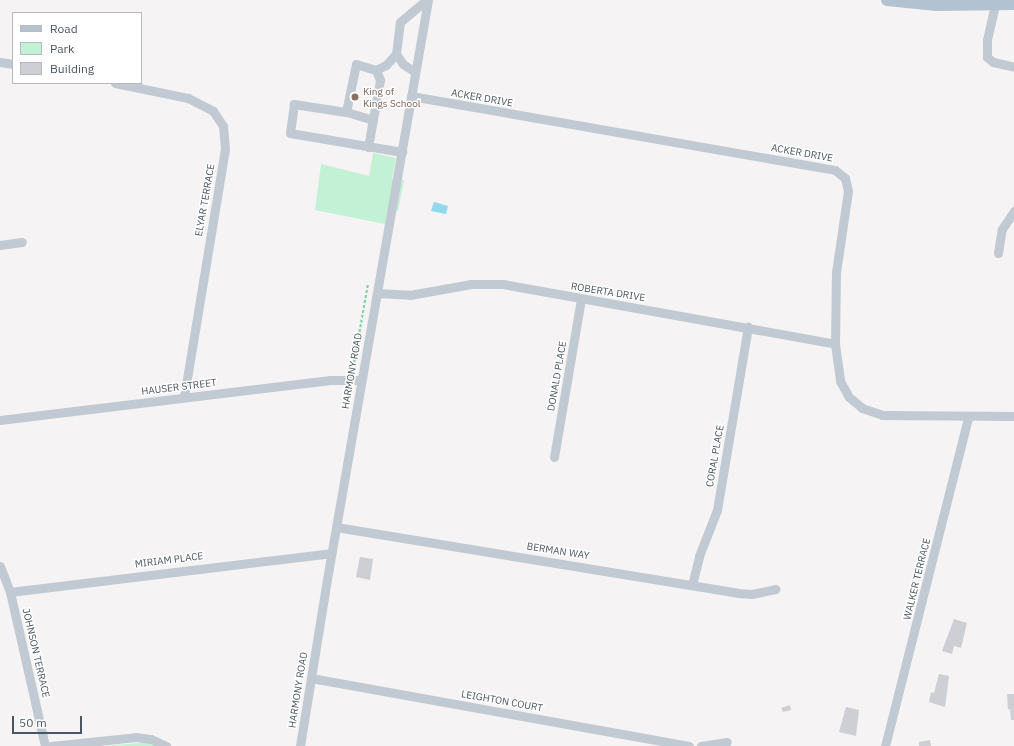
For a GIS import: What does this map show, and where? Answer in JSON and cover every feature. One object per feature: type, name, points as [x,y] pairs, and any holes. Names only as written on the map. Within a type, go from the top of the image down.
[{"type":"main road","points":[[887,0],[1014,4]]},
{"type":"street","points":[[346,112],[356,64],[376,70],[386,65],[396,54],[400,22],[427,0]]},
{"type":"street","name":"HARMONY ROAD","points":[[300,746],[331,553],[402,152],[427,0]]},
{"type":"street","points":[[995,4],[987,40],[987,57],[993,62],[1014,67]]},
{"type":"street","points":[[396,54],[403,64],[415,72]]},
{"type":"street","points":[[0,62],[12,64]]},
{"type":"street","points":[[368,147],[380,80],[376,70]]},
{"type":"street","name":"ELYAR TERRACE","points":[[120,84],[188,98],[213,111],[223,126],[225,148],[184,397]]},
{"type":"street","name":"ACKER DRIVE","points":[[411,96],[835,170],[845,178],[848,191],[836,272],[835,344],[840,381],[849,396],[862,408],[882,415],[968,417],[1014,416]]},
{"type":"street","points":[[373,120],[346,112],[294,104],[290,133],[402,152]]},
{"type":"street","points":[[998,253],[1002,229],[1014,211]]},
{"type":"street","points":[[0,245],[22,242]]},
{"type":"street","name":"ROBERTA DRIVE","points":[[377,293],[410,295],[491,283],[748,327],[835,344]]},
{"type":"street","name":"DONALD PLACE","points":[[554,457],[581,299]]},
{"type":"street","name":"CORAL PLACE","points":[[692,585],[699,556],[717,510],[748,327]]},
{"type":"street","name":"HAUSER STREET","points":[[0,420],[331,380],[361,380]]},
{"type":"street","name":"WALKER TERRACE","points":[[885,746],[968,417]]},
{"type":"street","name":"BERMAN WAY","points":[[336,527],[744,594],[775,589]]},
{"type":"street","name":"MIRIAM PLACE","points":[[10,592],[331,553]]},
{"type":"street","name":"JOHNSON TERRACE","points":[[0,566],[10,592],[45,746]]},
{"type":"street","name":"LEIGHTON COURT","points":[[311,678],[689,746]]},
{"type":"street","points":[[51,746],[136,737],[151,739],[166,746]]},
{"type":"street","points":[[701,746],[727,742]]},
{"type":"path","points":[[353,367],[368,283]]},
{"type":"green space","points":[[373,153],[396,158],[392,179],[404,180],[398,211],[387,210],[385,224],[315,210],[321,164],[369,176]]},
{"type":"green space","points":[[163,741],[168,746],[104,746]]},
{"type":"water","points":[[434,202],[448,206],[446,214],[431,211]]},
{"type":"building","points":[[360,557],[373,559],[370,580],[356,577]]},
{"type":"building","points":[[954,619],[967,623],[961,648],[954,646],[952,654],[942,651]]},
{"type":"building","points":[[939,674],[949,676],[945,707],[929,702],[931,692],[934,693]]},
{"type":"building","points":[[1007,694],[1014,694],[1014,720],[1011,720],[1010,709],[1008,710]]},
{"type":"building","points":[[790,705],[791,710],[783,712],[781,708]]},
{"type":"building","points":[[846,707],[859,710],[856,736],[839,732]]},
{"type":"building","points":[[930,740],[931,746],[919,746],[919,742]]},
{"type":"place","name":"King of Kings School","points":[[355,97]]}]
